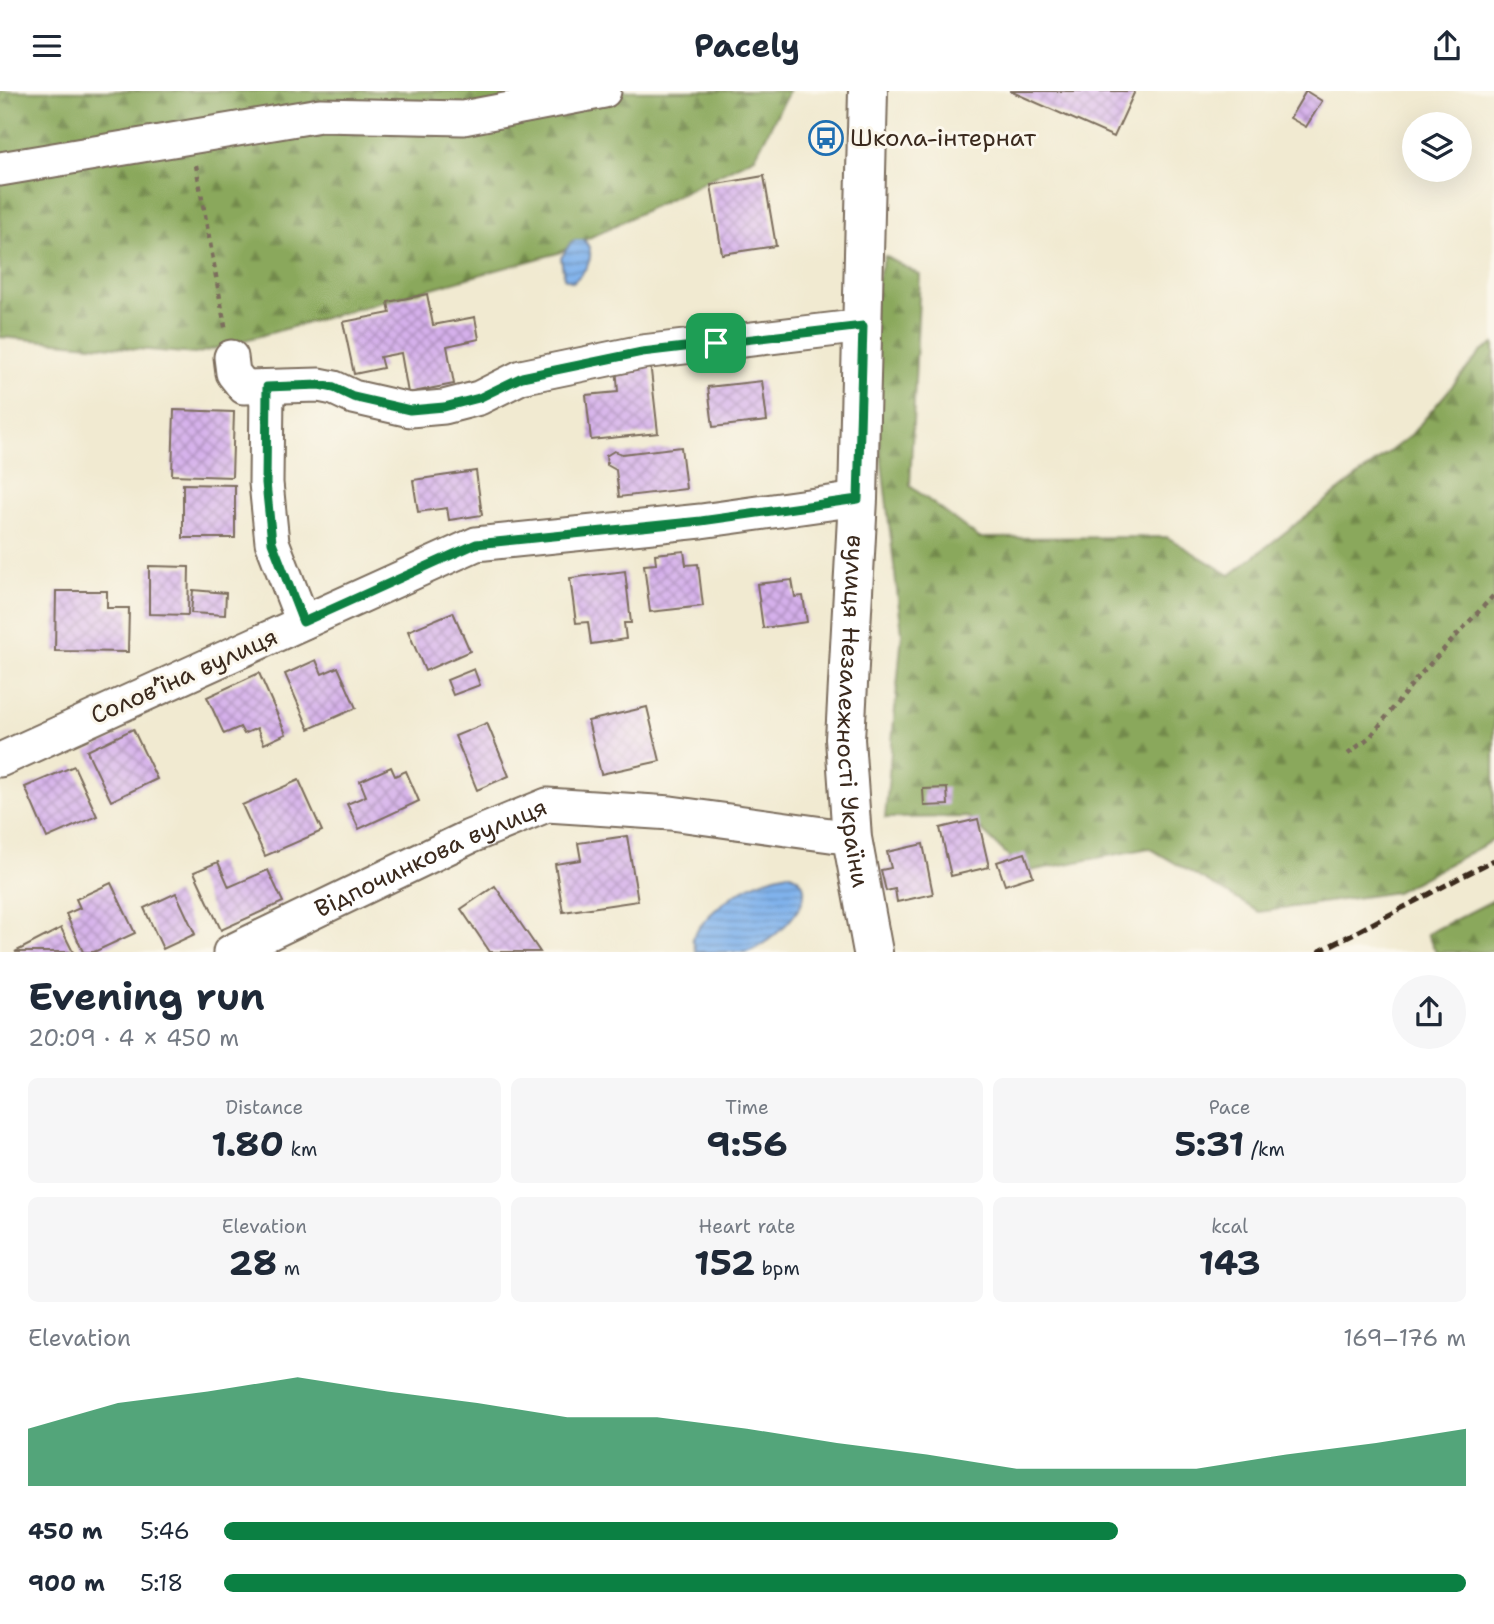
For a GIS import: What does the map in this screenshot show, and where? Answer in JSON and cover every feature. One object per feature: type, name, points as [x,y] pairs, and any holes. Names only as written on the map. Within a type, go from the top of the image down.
[{"type":"main road","name":"вулиця Незалежності України","points":[[868,91],[858,499],[845,739],[852,838],[873,952]]},
{"type":"street","points":[[0,169],[320,115],[463,118],[604,91]]},
{"type":"street","points":[[231,358],[233,373],[240,384],[250,389],[319,385],[334,388],[353,397],[410,410],[444,407],[479,398],[522,377],[642,352],[863,326]]},
{"type":"street","points":[[267,387],[266,483],[272,542],[303,622]]},
{"type":"street","name":"Соловʼїна вулиця","points":[[0,759],[476,544],[701,521],[858,499]]},
{"type":"street","name":"Відпочинкова вулиця","points":[[230,952],[469,837],[547,805],[671,813],[852,838]]},
{"type":"path","points":[[190,136],[231,358]]},
{"type":"path","points":[[1348,754],[1371,736],[1417,678],[1494,595]]},
{"type":"green space","points":[[0,91],[789,91],[755,157],[558,253],[195,354],[0,337]]},
{"type":"green space","points":[[885,256],[920,275],[910,486],[979,538],[1167,537],[1230,575],[1411,435],[1481,352],[1494,344],[1494,840],[1396,892],[1259,912],[1149,848],[1025,872],[968,817],[885,818],[902,633],[876,413],[872,297]]},
{"type":"green space","points":[[1494,900],[1494,952],[1436,952],[1427,934]]},
{"type":"water","points":[[575,240],[584,240],[590,257],[586,268],[573,282],[564,278],[561,258]]},
{"type":"water","points":[[788,873],[800,881],[804,891],[801,903],[782,929],[757,948],[746,952],[696,952],[692,938],[721,904],[746,888]]},
{"type":"building","points":[[1010,91],[1135,91],[1114,137]]},
{"type":"building","points":[[1306,91],[1322,101],[1306,127],[1290,118]]},
{"type":"building","points":[[764,176],[776,246],[722,254],[711,185]]},
{"type":"building","points":[[427,294],[433,325],[475,317],[479,339],[447,346],[454,384],[408,393],[401,353],[380,357],[383,368],[354,374],[343,322],[390,313],[388,302]]},
{"type":"building","points":[[650,362],[658,433],[591,440],[586,395],[618,392],[616,365]]},
{"type":"building","points":[[762,381],[767,421],[713,427],[708,387]]},
{"type":"building","points":[[174,410],[234,412],[232,477],[172,475]]},
{"type":"building","points":[[681,447],[686,489],[619,497],[616,470],[607,465],[606,456],[614,451],[622,454]]},
{"type":"building","points":[[476,471],[482,515],[449,520],[447,508],[418,512],[413,480]]},
{"type":"building","points":[[183,484],[235,485],[235,538],[183,538]]},
{"type":"building","points":[[684,551],[686,565],[698,564],[703,606],[650,612],[644,565],[656,564],[655,554]]},
{"type":"building","points":[[149,566],[189,567],[188,615],[149,614]]},
{"type":"building","points":[[625,571],[631,623],[624,623],[626,639],[591,644],[588,622],[576,623],[570,578]]},
{"type":"building","points":[[792,580],[795,597],[803,596],[807,622],[763,628],[757,584]]},
{"type":"building","points":[[193,590],[226,593],[225,615],[191,613]]},
{"type":"building","points":[[56,591],[107,591],[107,608],[129,608],[128,652],[55,651]]},
{"type":"building","points":[[453,612],[470,651],[425,671],[408,631]]},
{"type":"building","points":[[316,660],[322,674],[338,667],[356,708],[309,729],[285,674]]},
{"type":"building","points":[[474,669],[480,685],[453,695],[447,680]]},
{"type":"building","points":[[259,673],[286,734],[264,744],[257,728],[244,734],[240,727],[224,734],[207,697]]},
{"type":"building","points":[[647,707],[660,761],[601,774],[588,721]]},
{"type":"building","points":[[487,723],[509,776],[477,790],[455,736]]},
{"type":"building","points":[[133,729],[157,779],[111,801],[87,751]]},
{"type":"building","points":[[74,766],[97,816],[47,838],[25,787]]},
{"type":"building","points":[[391,767],[395,776],[406,771],[419,801],[359,829],[347,804],[366,796],[360,781]]},
{"type":"building","points":[[299,780],[322,831],[265,856],[242,805]]},
{"type":"building","points":[[947,788],[948,805],[924,806],[923,789]]},
{"type":"building","points":[[978,819],[989,867],[951,876],[940,828]]},
{"type":"building","points":[[627,836],[638,901],[563,912],[555,864],[581,860],[578,843]]},
{"type":"building","points":[[923,844],[933,894],[897,902],[895,889],[886,891],[881,870],[891,868],[887,852]]},
{"type":"building","points":[[1025,853],[1033,876],[1005,885],[997,862]]},
{"type":"building","points":[[218,862],[229,887],[268,870],[283,902],[221,930],[194,872]]},
{"type":"building","points":[[111,883],[135,933],[94,952],[83,952],[66,914],[80,908],[76,899]]},
{"type":"building","points":[[495,886],[540,952],[490,952],[461,909]]},
{"type":"building","points":[[176,893],[195,934],[163,949],[144,908]]},
{"type":"building","points":[[61,928],[73,952],[15,952]]},
{"type":"railway","points":[[1318,952],[1494,860]]},
{"type":"place","name":"Школа-інтернат","points":[[826,138]]},
{"type":"route","points":[[863,326],[858,499],[701,521],[476,544],[303,622],[272,542],[266,483],[267,387],[319,385],[334,388],[353,397],[410,410],[444,407],[479,398],[522,377],[642,352],[716,343],[863,326]]}]
